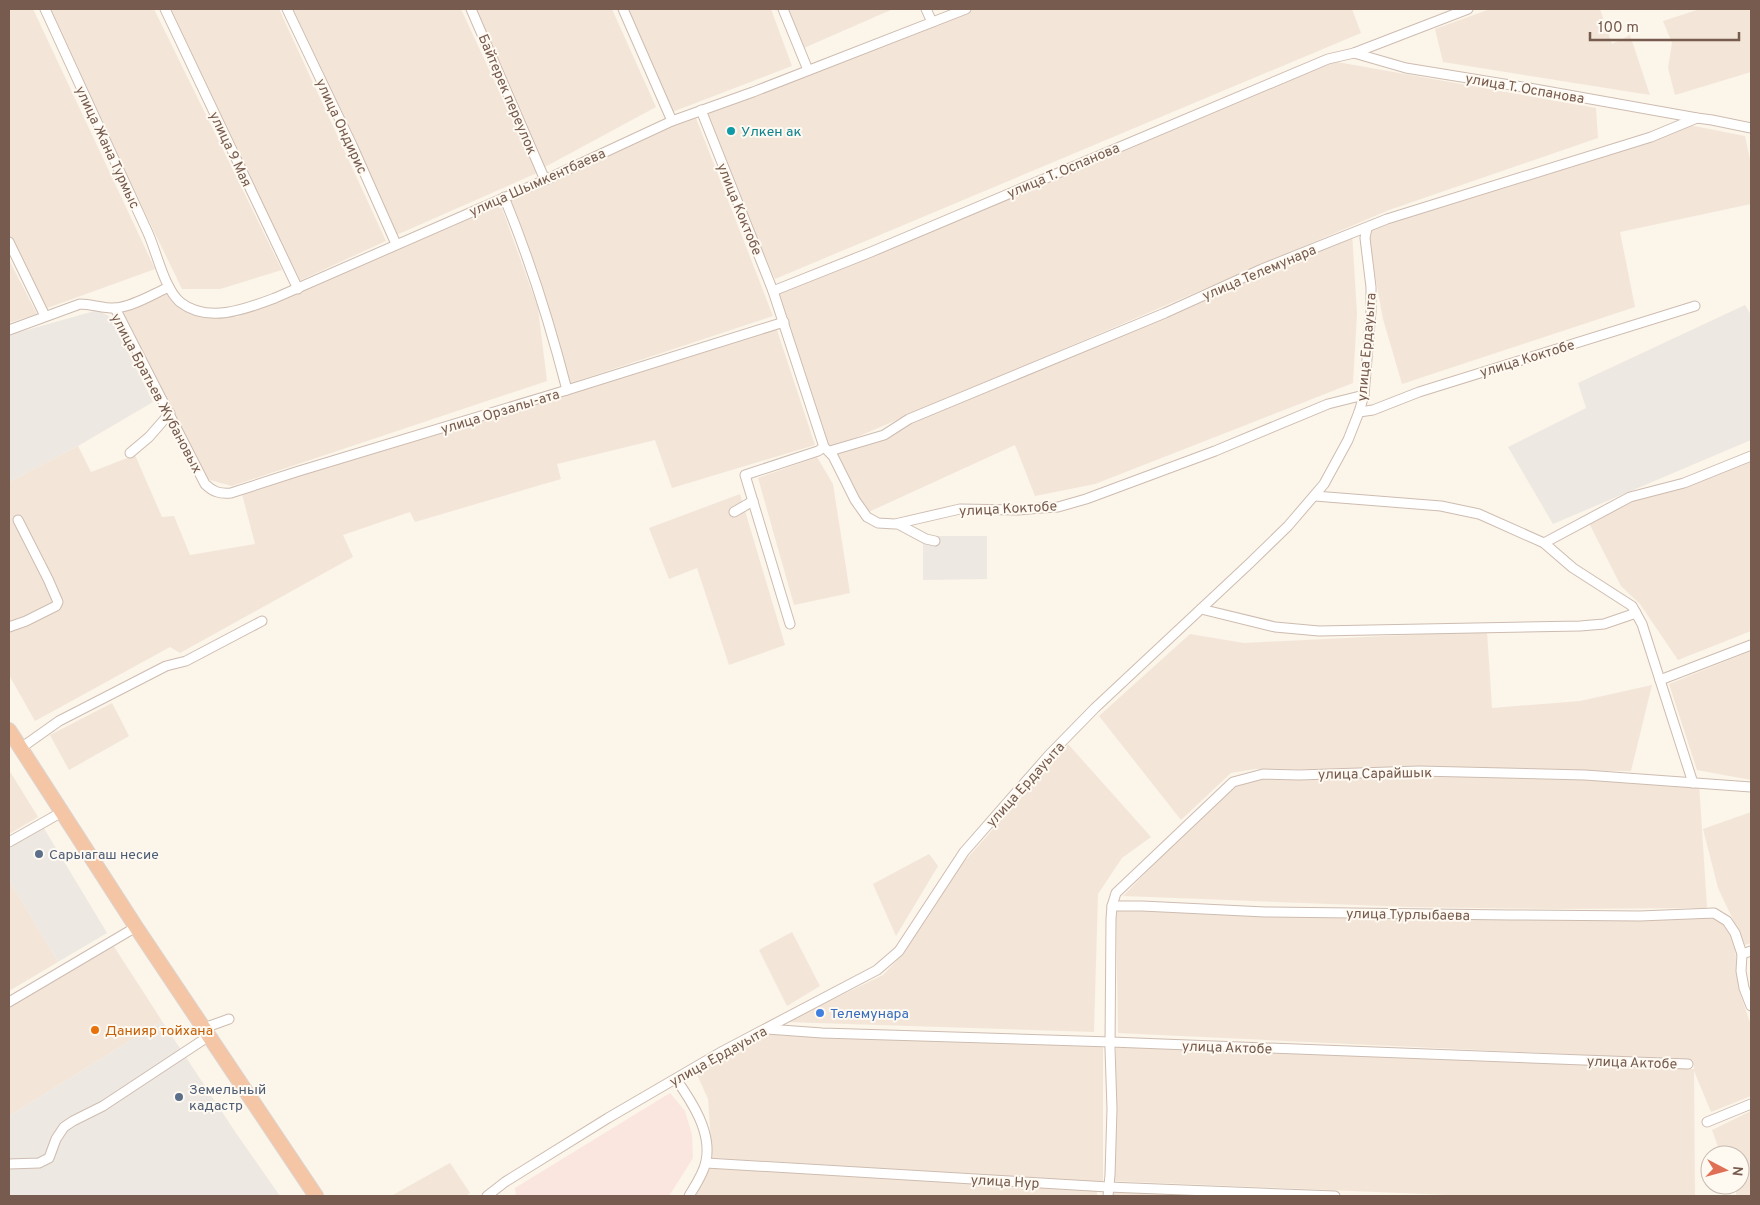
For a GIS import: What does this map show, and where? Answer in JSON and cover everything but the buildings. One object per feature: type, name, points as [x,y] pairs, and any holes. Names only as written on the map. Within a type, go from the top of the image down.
[{"type":"highway","points":[[9,730],[136,926],[316,1196]]},
{"type":"street","name":"улица Жана Турмыс","points":[[45,9],[149,235],[169,287]]},
{"type":"street","name":"улица 9 Мая","points":[[165,9],[298,289]]},
{"type":"street","name":"улица Ондирис","points":[[287,9],[352,145],[396,244]]},
{"type":"street","name":"Байтерек переулок","points":[[471,9],[544,180]]},
{"type":"street","points":[[623,9],[672,121]]},
{"type":"street","points":[[783,9],[808,70]]},
{"type":"street","points":[[926,9],[932,22]]},
{"type":"street","name":"улица Шымкентбаева","points":[[169,287],[180,302],[212,313],[248,308],[298,289],[672,121],[966,9]]},
{"type":"street","name":"улица Т. Оспанова","points":[[773,291],[1328,59],[1354,54],[1468,9]]},
{"type":"street","name":"улица Т. Оспанова","points":[[1354,54],[1406,68],[1751,128]]},
{"type":"street","name":"улица Коктобе","points":[[701,110],[773,291],[827,449],[855,500],[867,517],[878,523],[898,524],[960,509],[1018,510],[1058,507],[1215,451],[1328,404],[1364,395]]},
{"type":"street","name":"улица Телемунара","points":[[753,501],[745,475],[818,451],[884,436],[917,415],[1165,313],[1262,269],[1387,219],[1651,137],[1697,118]]},
{"type":"street","points":[[504,197],[543,302],[567,390]]},
{"type":"street","name":"улица Ердауыта","points":[[487,1196],[505,1182],[608,1118],[723,1051],[877,970],[899,951],[964,852],[1015,793],[1076,728],[1250,563],[1315,496],[1333,470],[1360,412],[1364,395],[1371,311],[1371,286],[1365,238],[1367,228]]},
{"type":"street","points":[[9,242],[45,316]]},
{"type":"street","points":[[115,308],[130,305],[169,287]]},
{"type":"street","name":"улица Братьев Жубановых","points":[[9,330],[80,304],[115,308],[205,484],[214,491]]},
{"type":"street","name":"улица Коктобе","points":[[1360,412],[1373,410],[1419,392],[1695,306]]},
{"type":"street","name":"улица Орзалы-ата","points":[[214,491],[218,493],[231,493],[784,322]]},
{"type":"street","points":[[130,454],[149,437],[170,413]]},
{"type":"street","points":[[1544,543],[1630,497],[1684,483],[1751,456]]},
{"type":"street","points":[[1315,496],[1441,506],[1478,514],[1544,543],[1573,568],[1632,606],[1642,624],[1693,783]]},
{"type":"street","points":[[734,512],[753,501],[790,624]]},
{"type":"street","points":[[9,627],[56,606],[58,602],[18,520]]},
{"type":"street","points":[[898,524],[934,541]]},
{"type":"street","points":[[1201,609],[1275,626],[1319,631],[1580,626],[1604,624],[1636,613]]},
{"type":"street","points":[[20,748],[59,721],[166,666],[186,661],[262,621]]},
{"type":"street","points":[[1660,680],[1751,645]]},
{"type":"street","name":"улица Сарайшык","points":[[1112,906],[1116,893],[1233,782],[1263,774],[1308,775],[1419,771],[1585,775],[1751,787]]},
{"type":"street","points":[[9,842],[62,812]]},
{"type":"street","points":[[1108,1192],[1112,1118],[1110,1042],[1112,906]]},
{"type":"street","name":"улица Турлыбаева","points":[[1112,906],[1152,906],[1265,912],[1404,914],[1640,916],[1714,913],[1727,921],[1735,933],[1742,954],[1741,971],[1744,988],[1751,1006]]},
{"type":"street","points":[[9,1002],[136,926]]},
{"type":"street","points":[[1742,954],[1751,951]]},
{"type":"street","points":[[9,1164],[38,1163],[49,1158],[56,1139],[64,1127],[73,1120],[103,1106],[206,1032],[229,1019]]},
{"type":"street","name":"улица Актобе","points":[[766,1029],[822,1033],[1688,1064]]},
{"type":"street","points":[[676,1079],[696,1111],[703,1129],[706,1149],[706,1163],[689,1196]]},
{"type":"street","points":[[1707,1122],[1751,1104]]},
{"type":"street","name":"улица Нур","points":[[706,1163],[1108,1192],[1335,1196]]},
{"type":"shaded area","points":[[9,9],[33,9],[155,269],[42,310],[9,240]]},
{"type":"shaded area","points":[[46,9],[154,9],[282,270],[220,289],[182,289]]},
{"type":"shaded area","points":[[168,9],[279,9],[386,241],[297,282]]},
{"type":"shaded area","points":[[289,9],[461,9],[537,173],[394,236]]},
{"type":"shaded area","points":[[469,9],[612,9],[656,107],[543,168]]},
{"type":"shaded area","points":[[624,9],[771,9],[792,66],[667,114]]},
{"type":"shaded area","points":[[782,9],[893,9],[797,51]]},
{"type":"shaded area","points":[[968,9],[1352,9],[1361,33],[775,279],[701,112]]},
{"type":"shaded area","points":[[1490,9],[1600,9],[1612,44],[1630,35],[1650,95],[1443,62],[1435,29]]},
{"type":"shaded area","points":[[1700,9],[1751,9],[1751,72],[1675,95],[1668,68],[1672,43],[1663,21]]},
{"type":"shaded area","points":[[1326,60],[1596,108],[1598,138],[1389,210],[829,449],[774,293]]},
{"type":"shaded area","points":[[694,113],[773,316],[565,385],[505,198]]},
{"type":"shaded area","points":[[1684,124],[1745,136],[1751,164],[1751,204],[1620,232],[1635,307],[1402,384],[1383,319],[1366,227]]},
{"type":"shaded area","points":[[499,200],[538,308],[547,381],[232,486],[206,479],[120,311],[166,289],[175,303],[193,315],[237,317],[349,271]]},
{"type":"shaded area","points":[[1352,232],[1357,314],[1353,383],[1095,484],[1035,496],[1015,445],[862,515],[835,455]]},
{"type":"shaded area","points":[[9,260],[37,314],[9,323]]},
{"type":"shaded area","points":[[1745,305],[1751,315],[1751,440],[1553,524],[1508,447],[1586,408],[1578,383]]},
{"type":"shaded area","points":[[98,310],[110,317],[153,402],[78,446],[9,482],[9,335]]},
{"type":"shaded area","points":[[776,327],[815,445],[672,488],[655,440],[557,464],[561,479],[415,522],[410,512],[343,535],[353,557],[180,653],[170,647],[35,721],[9,675],[9,482],[78,446],[91,472],[135,455],[162,517],[174,516],[190,555],[255,544],[241,490]]},
{"type":"shaded area","points":[[817,457],[833,484],[850,593],[794,605],[758,478]]},
{"type":"shaded area","points":[[1751,459],[1751,631],[1678,660],[1640,604],[1621,586],[1589,523],[1639,498]]},
{"type":"shaded area","points":[[740,494],[785,645],[729,665],[697,568],[669,579],[649,528]]},
{"type":"shaded area","points":[[923,536],[987,536],[987,579],[923,580]]},
{"type":"shaded area","points":[[1487,631],[1492,708],[1580,701],[1652,685],[1631,771],[1255,769],[1231,773],[1181,820],[1099,716],[1190,634],[1244,643]]},
{"type":"shaded area","points":[[1751,651],[1751,780],[1697,770],[1669,684]]},
{"type":"shaded area","points":[[112,703],[129,736],[69,770],[50,735]]},
{"type":"shaded area","points":[[1068,744],[1151,837],[1122,858],[1098,894],[1094,1032],[786,1022],[883,975],[899,958],[955,872]]},
{"type":"shaded area","points":[[9,770],[38,817],[9,834]]},
{"type":"shaded area","points":[[1425,774],[1699,783],[1707,908],[1551,909],[1409,907],[1123,896],[1233,783],[1259,775]]},
{"type":"shaded area","points":[[1751,812],[1751,943],[1745,945],[1718,888],[1703,829]]},
{"type":"shaded area","name":"Сарыагаш несие","points":[[42,825],[107,933],[58,962],[9,880],[9,843]]},
{"type":"shaded area","points":[[929,854],[938,866],[896,936],[873,884]]},
{"type":"shaded area","points":[[9,880],[58,962],[9,991]]},
{"type":"shaded area","points":[[1116,907],[1717,915],[1733,931],[1740,993],[1751,1025],[1751,1096],[1711,1112],[1694,1071],[1695,1196],[1470,1196],[1112,1181],[1116,1047],[1694,1069],[1693,1060],[1118,1033]]},
{"type":"shaded area","points":[[792,932],[820,986],[787,1006],[759,950]]},
{"type":"shaded area","points":[[111,942],[162,1021],[9,1116],[9,1003]]},
{"type":"shaded area","points":[[162,1021],[280,1196],[9,1196],[9,1116]]},
{"type":"shaded area","points":[[770,1029],[1103,1046],[1103,1182],[712,1158],[708,1099],[694,1068]]},
{"type":"shaded area","points":[[670,1093],[685,1111],[692,1135],[693,1158],[669,1196],[516,1196],[515,1188]]},
{"type":"shaded area","points":[[1751,1111],[1751,1196],[1737,1195],[1750,1195],[1750,1145],[1717,1145],[1712,1130]]},
{"type":"shaded area","points":[[450,1163],[470,1193],[466,1196],[391,1196]]},
{"type":"shaded area","points":[[711,1165],[1097,1189],[1097,1196],[695,1196]]},
{"type":"shaded area","points":[[1110,1190],[1302,1196],[1110,1196]]},
{"type":"place","name":"Улкен ак","points":[[731,131]]},
{"type":"place","name":"Сарыагаш несие","points":[[39,854]]},
{"type":"place","name":"Телемунара","points":[[820,1013]]},
{"type":"place","name":"Данияр тойхана","points":[[95,1030]]},
{"type":"place","name":"Земельный кадастр","points":[[179,1097]]}]
